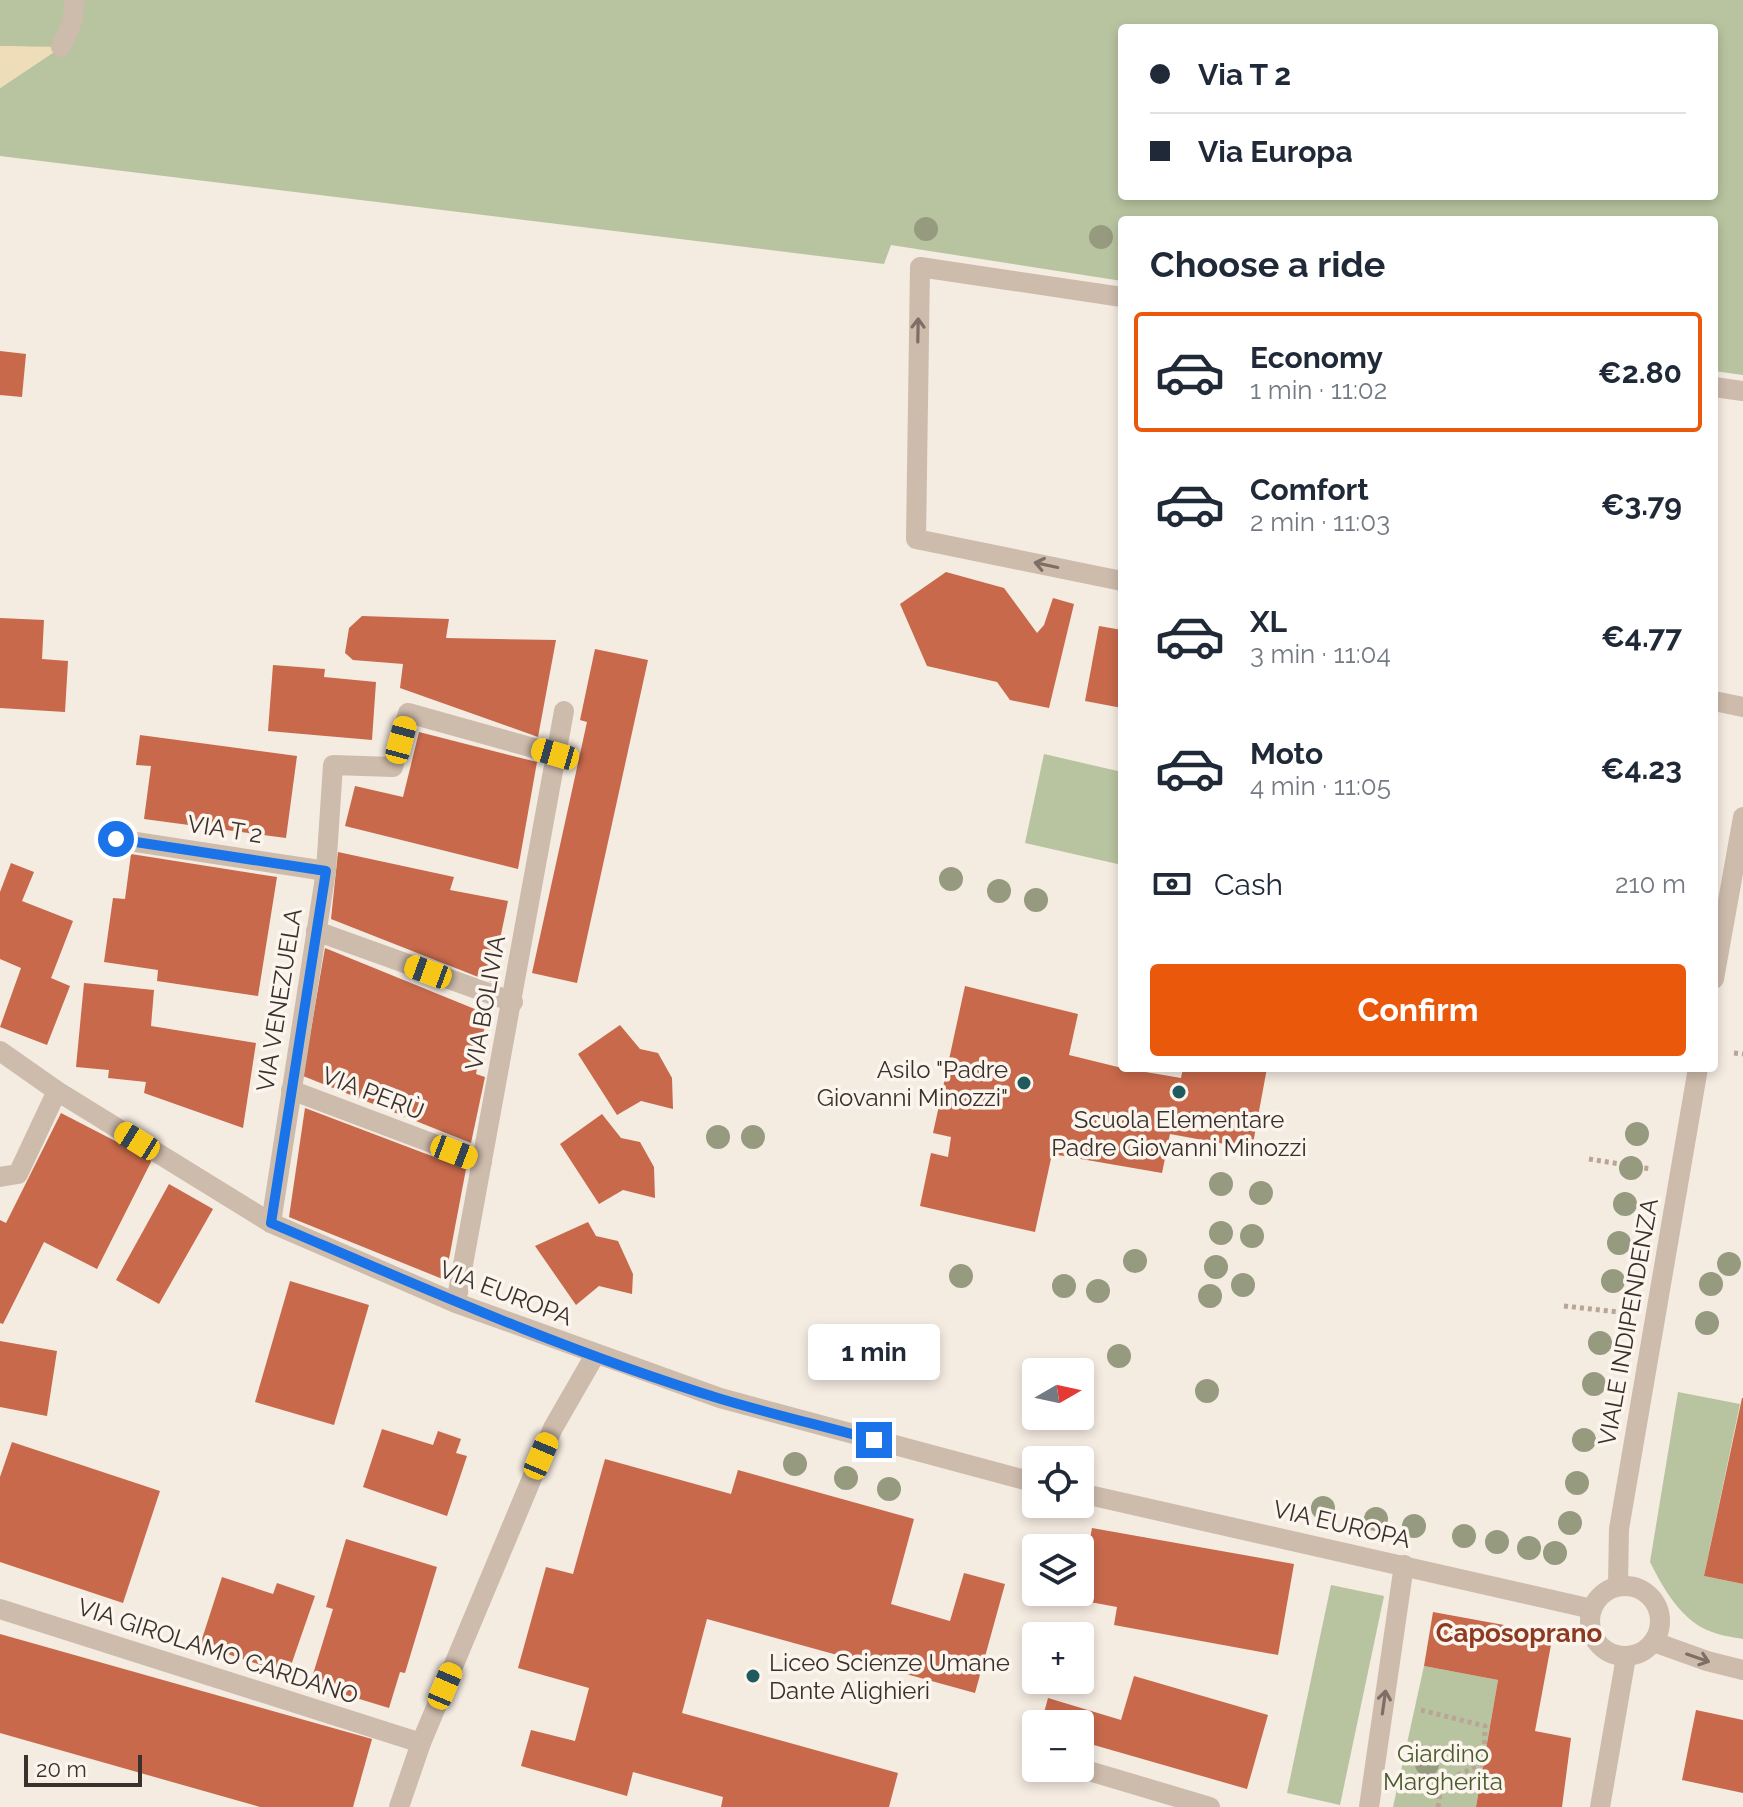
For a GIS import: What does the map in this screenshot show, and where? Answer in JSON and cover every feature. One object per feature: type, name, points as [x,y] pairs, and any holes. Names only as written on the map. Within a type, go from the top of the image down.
[{"type":"street","points":[[61,47],[72,22],[75,0]]},
{"type":"street","points":[[1118,296],[920,267],[916,539],[1118,580]]},
{"type":"street","points":[[1718,388],[1743,391]]},
{"type":"street","points":[[1718,702],[1743,707]]},
{"type":"street","name":"VIA BOLIVIA","points":[[456,1303],[564,711]]},
{"type":"street","name":"VIA VENEZUELA","points":[[271,1223],[326,871],[333,765],[393,767],[408,713],[555,754]]},
{"type":"street","points":[[1718,957],[1743,817]]},
{"type":"street","name":"VIA T 2","points":[[116,839],[326,871]]},
{"type":"street","points":[[316,931],[513,1002]]},
{"type":"street","name":"VIA EUROPA","points":[[0,1051],[57,1091],[271,1223],[456,1303],[720,1398],[1022,1479]]},
{"type":"street","name":"VIALE INDIPENDENZA","points":[[1618,1586],[1619,1529],[1697,1072]]},
{"type":"street","name":"VIA PERÙ","points":[[291,1090],[482,1162]]},
{"type":"street","points":[[0,1177],[18,1174],[57,1091]]},
{"type":"street","points":[[399,1807],[421,1743],[553,1428],[595,1355]]},
{"type":"street","name":"VIA EUROPA","points":[[1094,1496],[1592,1609]]},
{"type":"street","points":[[1369,1807],[1404,1565]]},
{"type":"street","points":[[1618,1586],[1635,1587],[1650,1596],[1659,1610],[1660,1627],[1654,1642],[1646,1650],[1626,1657],[1604,1650],[1591,1632],[1592,1609],[1597,1599],[1618,1586]]},
{"type":"street","name":"VIA GIROLAMO CARDANO","points":[[0,1609],[421,1743]]},
{"type":"street","points":[[1654,1642],[1743,1670]]},
{"type":"street","points":[[1600,1807],[1626,1657]]},
{"type":"street","points":[[1094,1772],[1210,1807]]},
{"type":"path","points":[[1734,1053],[1743,1054]]},
{"type":"path","points":[[1589,1159],[1641,1167]]},
{"type":"path","points":[[1564,1306],[1613,1310]]},
{"type":"path","points":[[1421,1710],[1485,1726],[1484,1763],[1442,1782]]},
{"type":"path","points":[[1442,1782],[1479,1788]]},
{"type":"path","points":[[1438,1807],[1442,1782]]},
{"type":"green space","points":[[0,0],[1743,0],[1743,375],[1718,372],[1718,216],[1118,216],[1118,280],[891,245],[884,264],[0,156],[0,88],[60,48],[0,46]]},
{"type":"green space","points":[[1044,754],[1118,771],[1118,864],[1025,843]]},
{"type":"green space","points":[[1678,1392],[1740,1404],[1704,1576],[1743,1584],[1743,1639],[1716,1633],[1691,1620],[1667,1593],[1650,1562]]},
{"type":"green space","points":[[1331,1585],[1384,1596],[1340,1805],[1287,1793]]},
{"type":"green space","name":"Giardino Margherita","points":[[1424,1666],[1498,1680],[1476,1807],[1393,1807]]},
{"type":"sand","points":[[0,46],[61,47],[0,88]]},
{"type":"building","points":[[0,351],[26,354],[22,397],[0,395]]},
{"type":"building","points":[[946,572],[1004,588],[1037,633],[1044,625],[1053,598],[1074,604],[1049,708],[1010,700],[997,682],[927,666],[900,604]]},
{"type":"building","points":[[362,616],[449,619],[446,638],[556,640],[538,737],[400,688],[403,664],[353,660],[345,653],[349,628]]},
{"type":"building","points":[[0,618],[44,620],[42,659],[68,661],[65,712],[0,708]]},
{"type":"building","points":[[1099,626],[1118,629],[1118,707],[1085,701]]},
{"type":"building","points":[[595,649],[648,660],[577,983],[532,973],[587,722],[580,720]]},
{"type":"building","points":[[273,665],[325,669],[324,677],[376,682],[372,740],[268,731]]},
{"type":"building","points":[[419,732],[537,762],[518,869],[345,826],[355,786],[403,797]]},
{"type":"building","points":[[140,735],[297,756],[286,838],[144,819],[151,766],[136,765]]},
{"type":"building","points":[[338,852],[454,877],[450,890],[508,901],[491,982],[331,919]]},
{"type":"building","points":[[131,854],[277,877],[258,996],[157,981],[158,970],[104,962],[113,898],[125,899]]},
{"type":"building","points":[[11,863],[34,872],[22,901],[73,921],[51,978],[70,986],[47,1045],[0,1027],[21,968],[0,959],[0,892]]},
{"type":"building","points":[[325,948],[487,1014],[476,1074],[485,1077],[471,1143],[303,1076]]},
{"type":"building","points":[[84,983],[154,990],[151,1026],[256,1043],[243,1128],[144,1093],[146,1082],[108,1078],[109,1070],[76,1067]]},
{"type":"building","points":[[965,986],[1078,1014],[1069,1055],[1118,1067],[1118,1072],[1146,1072],[1181,1078],[1182,1072],[1266,1072],[1252,1149],[1170,1134],[1162,1173],[1052,1154],[1035,1232],[920,1206],[931,1153],[948,1157],[951,1137],[933,1133]]},
{"type":"building","points":[[620,1025],[640,1049],[658,1053],[672,1078],[673,1109],[641,1101],[617,1115],[578,1054]]},
{"type":"building","points":[[305,1108],[466,1169],[445,1280],[289,1217]]},
{"type":"building","points":[[61,1113],[152,1160],[97,1269],[44,1242],[3,1324],[0,1323],[0,1220],[6,1223]]},
{"type":"building","points":[[602,1114],[621,1138],[640,1142],[654,1167],[655,1198],[623,1190],[599,1204],[560,1144]]},
{"type":"building","points":[[169,1184],[213,1209],[159,1304],[116,1280]]},
{"type":"building","points":[[588,1222],[596,1236],[618,1241],[633,1274],[632,1294],[599,1286],[576,1305],[535,1246]]},
{"type":"building","points":[[290,1281],[369,1305],[334,1425],[255,1402]]},
{"type":"building","points":[[0,1341],[57,1351],[47,1416],[0,1407]]},
{"type":"building","points":[[1743,1398],[1743,1584],[1704,1576]]},
{"type":"building","points":[[382,1429],[433,1445],[438,1431],[461,1439],[456,1453],[467,1456],[447,1516],[363,1487]]},
{"type":"building","points":[[12,1442],[160,1491],[123,1603],[0,1562],[0,1477]]},
{"type":"building","points":[[605,1459],[731,1494],[738,1470],[914,1519],[891,1604],[950,1621],[964,1573],[1005,1584],[975,1693],[707,1619],[682,1713],[898,1773],[889,1807],[721,1807],[723,1797],[633,1772],[627,1796],[521,1766],[531,1730],[575,1741],[589,1688],[518,1668],[546,1567],[573,1574]]},
{"type":"building","points":[[1092,1528],[1294,1564],[1278,1655],[1114,1625],[1117,1607],[1094,1603],[1094,1534],[1091,1534]]},
{"type":"building","points":[[346,1539],[437,1567],[405,1673],[400,1672],[389,1708],[310,1684],[333,1609],[326,1607]]},
{"type":"building","points":[[222,1577],[273,1594],[277,1583],[315,1596],[288,1674],[200,1645]]},
{"type":"building","points":[[1433,1612],[1553,1634],[1535,1731],[1571,1738],[1562,1807],[1476,1807],[1498,1680],[1424,1666]]},
{"type":"building","points":[[0,1634],[372,1739],[353,1807],[260,1807],[0,1733]]},
{"type":"building","points":[[1134,1676],[1268,1715],[1247,1789],[1094,1745],[1094,1712],[1121,1720]]},
{"type":"building","points":[[1048,1698],[1088,1710],[1045,1710]]},
{"type":"building","points":[[1696,1710],[1743,1720],[1743,1793],[1682,1780]]},
{"type":"place","name":"Asilo \"Padre Giovanni Minozzi\"","points":[[1024,1083]]},
{"type":"place","name":"Scuola Elementare Padre Giovanni Minozzi","points":[[1179,1092]]},
{"type":"place","name":"Liceo Scienze Umane Dante Alighieri","points":[[753,1676]]},
{"type":"district","name":"Caposoprano","points":[[1519,1633]]},
{"type":"route","points":[[116,839],[326,871],[271,1223],[456,1303],[595,1355],[720,1398],[874,1440]]}]
